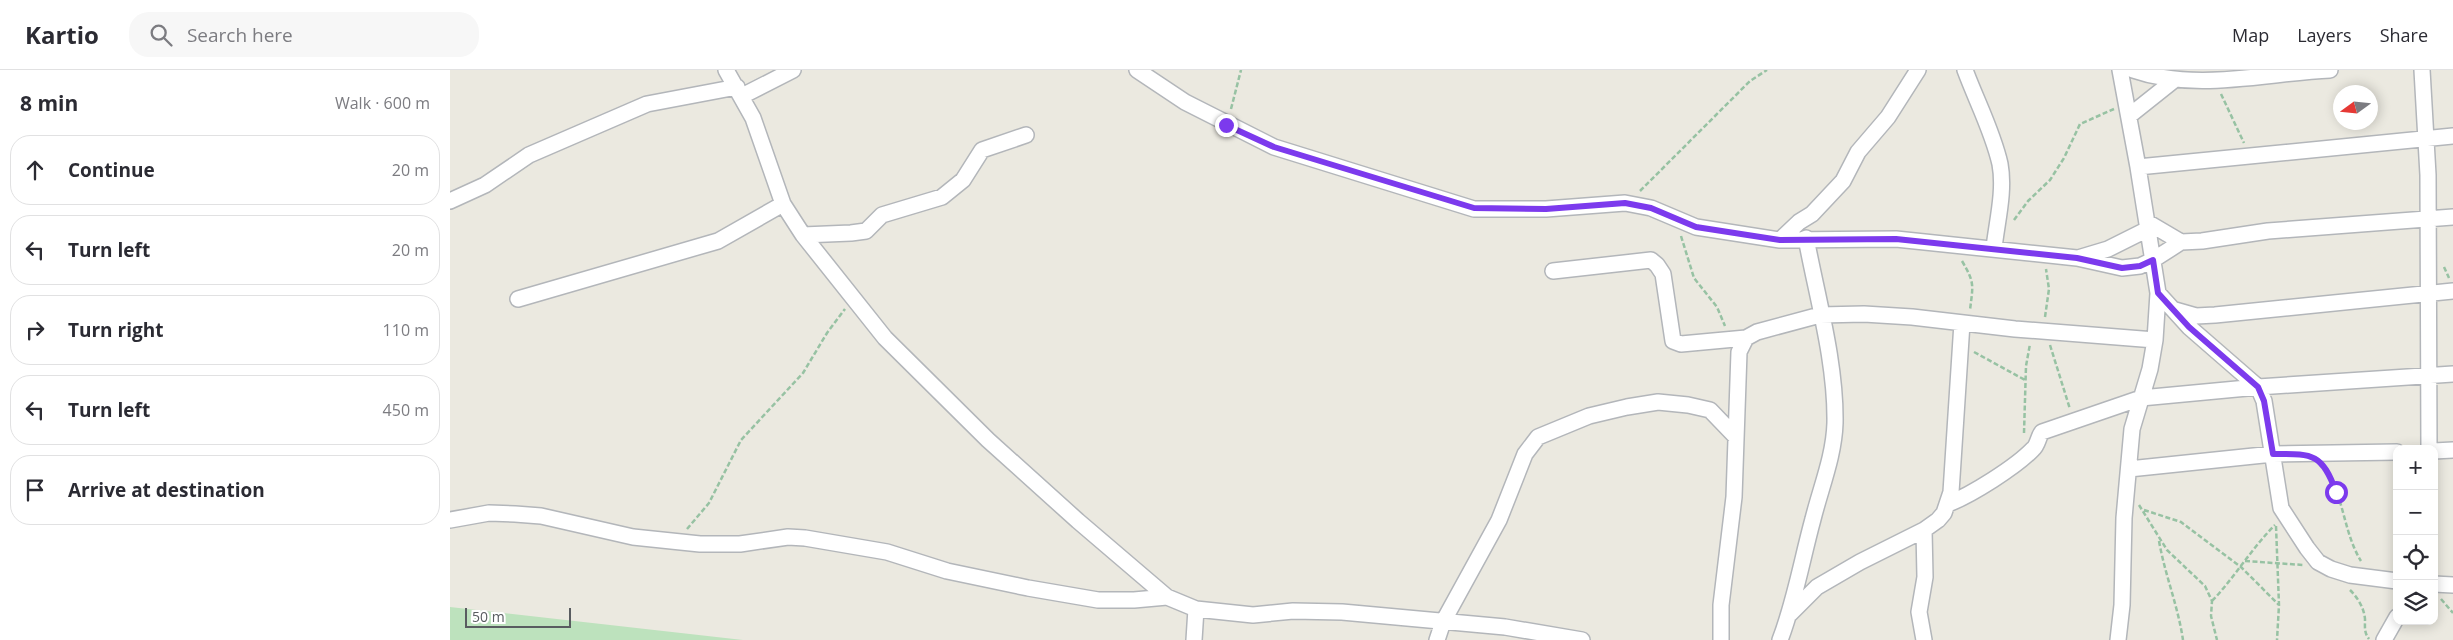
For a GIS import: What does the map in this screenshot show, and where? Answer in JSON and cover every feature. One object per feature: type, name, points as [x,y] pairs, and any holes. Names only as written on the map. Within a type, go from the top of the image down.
[{"type":"street","points":[[726,70],[753,118],[783,204],[803,235],[884,338],[946,400],[1071,515],[1167,597],[1196,609],[1253,615],[1316,611],[1513,628],[1582,640]]},
{"type":"street","points":[[450,201],[485,185],[529,155],[647,104],[740,92],[793,70]]},
{"type":"street","points":[[1137,70],[1185,102],[1226,125],[1274,147],[1474,208],[1546,209],[1625,203],[1651,208],[1672,218],[1716,231],[1780,240],[1806,238],[1896,239],[1994,248],[2041,256],[2077,258],[2122,268],[2140,266],[2181,242]]},
{"type":"street","points":[[1780,240],[1799,222],[1812,214],[1843,181],[1858,152],[1888,117],[1918,70]]},
{"type":"street","points":[[1964,70],[1990,133],[2000,164],[2001,192],[1994,248]]},
{"type":"street","points":[[2118,640],[2122,605],[2122,559],[2132,429],[2150,370],[2155,340],[2158,293],[2120,70]]},
{"type":"street","points":[[2134,70],[2173,80],[2214,80],[2292,71],[2330,70]]},
{"type":"street","points":[[2422,70],[2428,218],[2429,445]]},
{"type":"street","points":[[2128,110],[2173,80]]},
{"type":"street","points":[[803,235],[851,234],[866,231],[882,216],[942,197],[963,180],[982,150],[1026,135]]},
{"type":"street","points":[[2138,167],[2453,136]]},
{"type":"street","points":[[518,299],[718,241],[783,204]]},
{"type":"street","points":[[2148,226],[2181,242],[2202,241],[2268,230],[2453,217]]},
{"type":"street","points":[[2077,258],[2108,249],[2148,226]]},
{"type":"street","points":[[1780,640],[1790,614],[1831,456],[1835,423],[1830,361],[1806,238]]},
{"type":"street","points":[[1553,271],[1651,260],[1663,274],[1673,341],[1681,344],[1746,338],[1757,332],[1820,315],[1864,314],[2155,340]]},
{"type":"street","points":[[2172,309],[2186,315],[2215,315],[2428,292],[2453,291]]},
{"type":"street","points":[[2158,293],[2189,327],[2258,387],[2264,401],[2281,508],[2318,562],[2350,575],[2393,581]]},
{"type":"street","points":[[1790,614],[1817,587],[1868,558],[1924,530],[1938,520],[1948,504],[1951,492],[1960,344],[1965,324]]},
{"type":"street","points":[[1721,640],[1720,613],[1734,496],[1739,352],[1746,338]]},
{"type":"street","points":[[1948,504],[1962,499],[2025,456],[2036,447],[2042,432],[2074,422],[2112,406],[2141,398],[2258,387],[2453,374]]},
{"type":"street","points":[[1437,640],[1442,622],[1499,520],[1525,454],[1538,437],[1589,416],[1658,402],[1688,405],[1710,410],[1736,438]]},
{"type":"street","points":[[2438,450],[2453,450]]},
{"type":"street","points":[[2129,469],[2273,454],[2393,452]]},
{"type":"street","points":[[450,520],[489,513],[541,516],[633,538],[676,543],[722,545],[805,538],[887,552],[947,571],[1028,588],[1089,598],[1134,600],[1167,597]]},
{"type":"street","points":[[1924,530],[1925,577],[1919,612],[1924,640]]},
{"type":"street","points":[[2438,591],[2453,585]]},
{"type":"street","points":[[1194,640],[1196,609]]},
{"type":"street","points":[[2384,640],[2393,624]]},
{"type":"path","points":[[1226,125],[1241,70]]},
{"type":"path","points":[[1625,203],[1649,184],[1681,148],[1750,81],[1767,70]]},
{"type":"path","points":[[2214,80],[2244,143],[2253,155]]},
{"type":"path","points":[[2011,223],[2028,200],[2050,180],[2064,158],[2080,124],[2128,110]]},
{"type":"path","points":[[1672,218],[1682,236],[1694,278],[1717,307],[1725,326],[1727,340]]},
{"type":"path","points":[[1952,244],[1972,277],[1973,284],[1965,324]]},
{"type":"path","points":[[2025,456],[2025,380],[2041,331],[2049,283],[2041,256]]},
{"type":"path","points":[[676,543],[709,503],[741,440],[803,373],[827,332],[854,298]]},
{"type":"path","points":[[2041,331],[2074,422]]},
{"type":"path","points":[[1960,344],[2025,380]]},
{"type":"path","points":[[2308,454],[2325,467],[2330,476],[2349,536],[2370,578]]},
{"type":"path","points":[[2127,491],[2142,510],[2166,550],[2200,581],[2212,601],[2211,616],[2217,640]]},
{"type":"path","points":[[2142,510],[2181,522],[2241,567],[2279,606]]},
{"type":"path","points":[[2212,601],[2230,582],[2252,549],[2276,524],[2279,606],[2277,640]]},
{"type":"path","points":[[2159,540],[2165,574],[2178,610],[2183,640]]},
{"type":"path","points":[[2244,561],[2304,565]]},
{"type":"path","points":[[2346,585],[2362,607],[2365,632],[2370,640]]},
{"type":"path","points":[[2438,592],[2453,613]]},
{"type":"green space","points":[[450,607],[743,640],[450,640]]},
{"type":"route","points":[[1226,125],[1274,147],[1356,173],[1404,185],[1474,208],[1546,209],[1625,203],[1651,208],[1696,227],[1780,240],[1806,238],[1896,239],[1993,248],[2041,256],[2077,258],[2122,268],[2140,266],[2153,260],[2158,293],[2189,327],[2258,387],[2264,401],[2273,454],[2308,454],[2325,467],[2336,492]]}]
